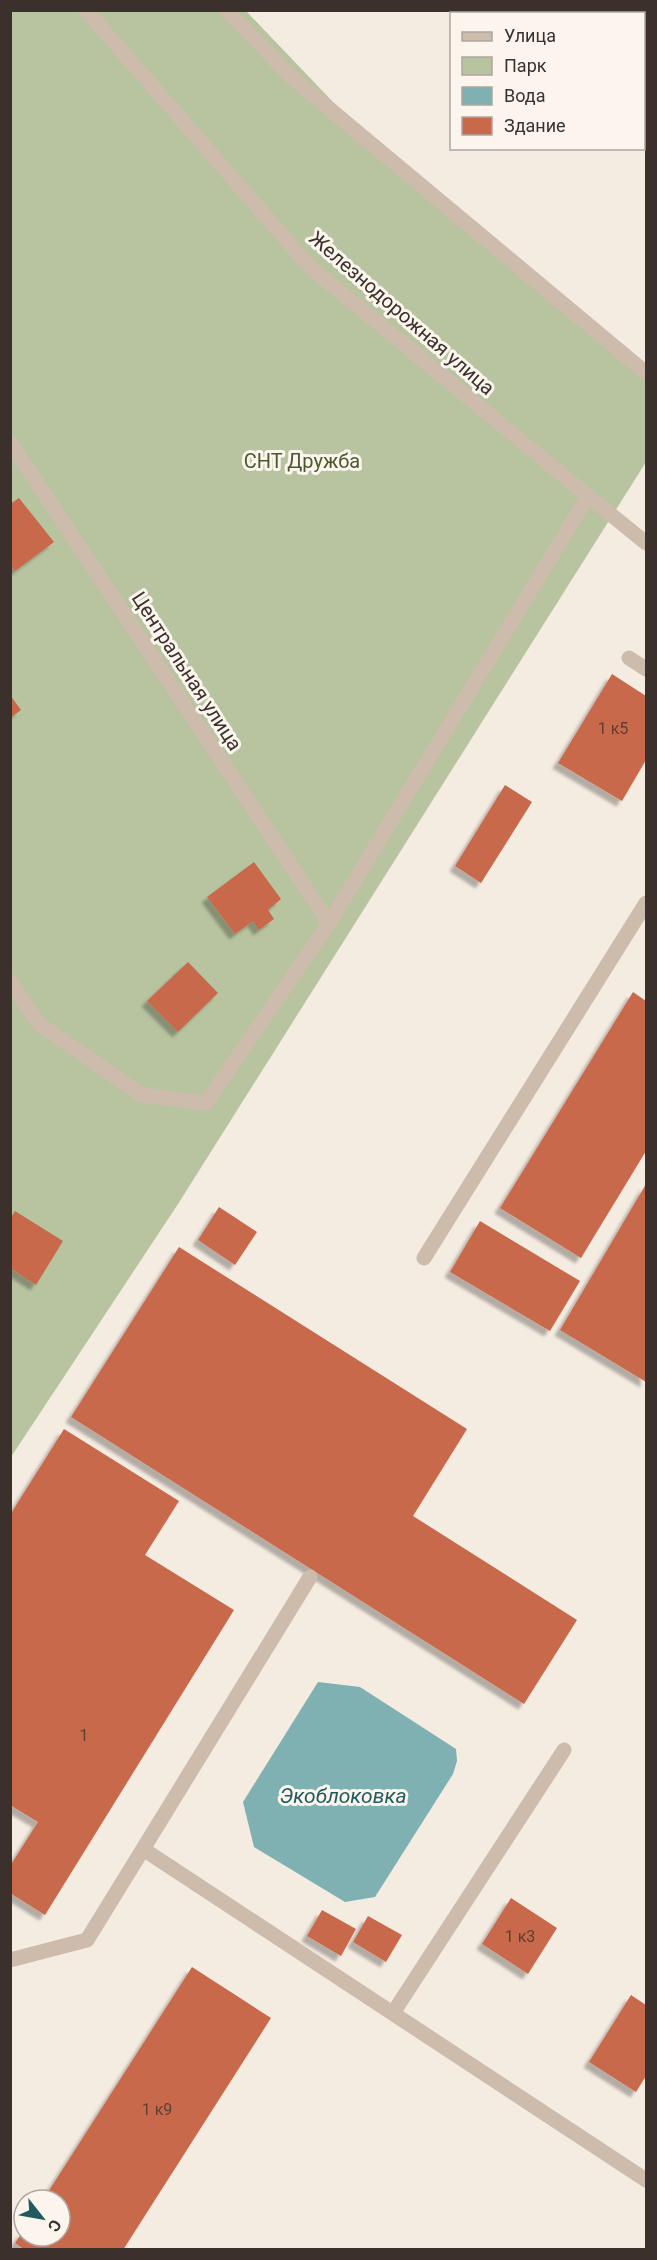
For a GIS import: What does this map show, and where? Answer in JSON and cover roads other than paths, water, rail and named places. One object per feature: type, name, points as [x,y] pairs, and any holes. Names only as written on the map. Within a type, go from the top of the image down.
[{"type":"street","name":"Железнодорожная улица","points":[[86,10],[310,267],[646,543]]},
{"type":"street","points":[[227,10],[290,76],[646,373]]},
{"type":"street","name":"Центральная улица","points":[[10,442],[329,923]]},
{"type":"street","points":[[10,981],[39,1024],[142,1095],[206,1103],[329,923],[588,496]]},
{"type":"street","points":[[629,658],[646,669]]},
{"type":"street","points":[[424,1258],[646,903]]},
{"type":"street","points":[[10,1960],[87,1940],[310,1577]]},
{"type":"street","points":[[393,2013],[564,1750]]},
{"type":"street","points":[[143,1849],[646,2180]]},
{"type":"water","name":"Экоблоковка","points":[[318,1682],[360,1687],[456,1749],[457,1761],[453,1774],[375,1897],[345,1902],[254,1847],[243,1802]]},
{"type":"park label","name":"СНТ Дружба","points":[[302,461]]}]
